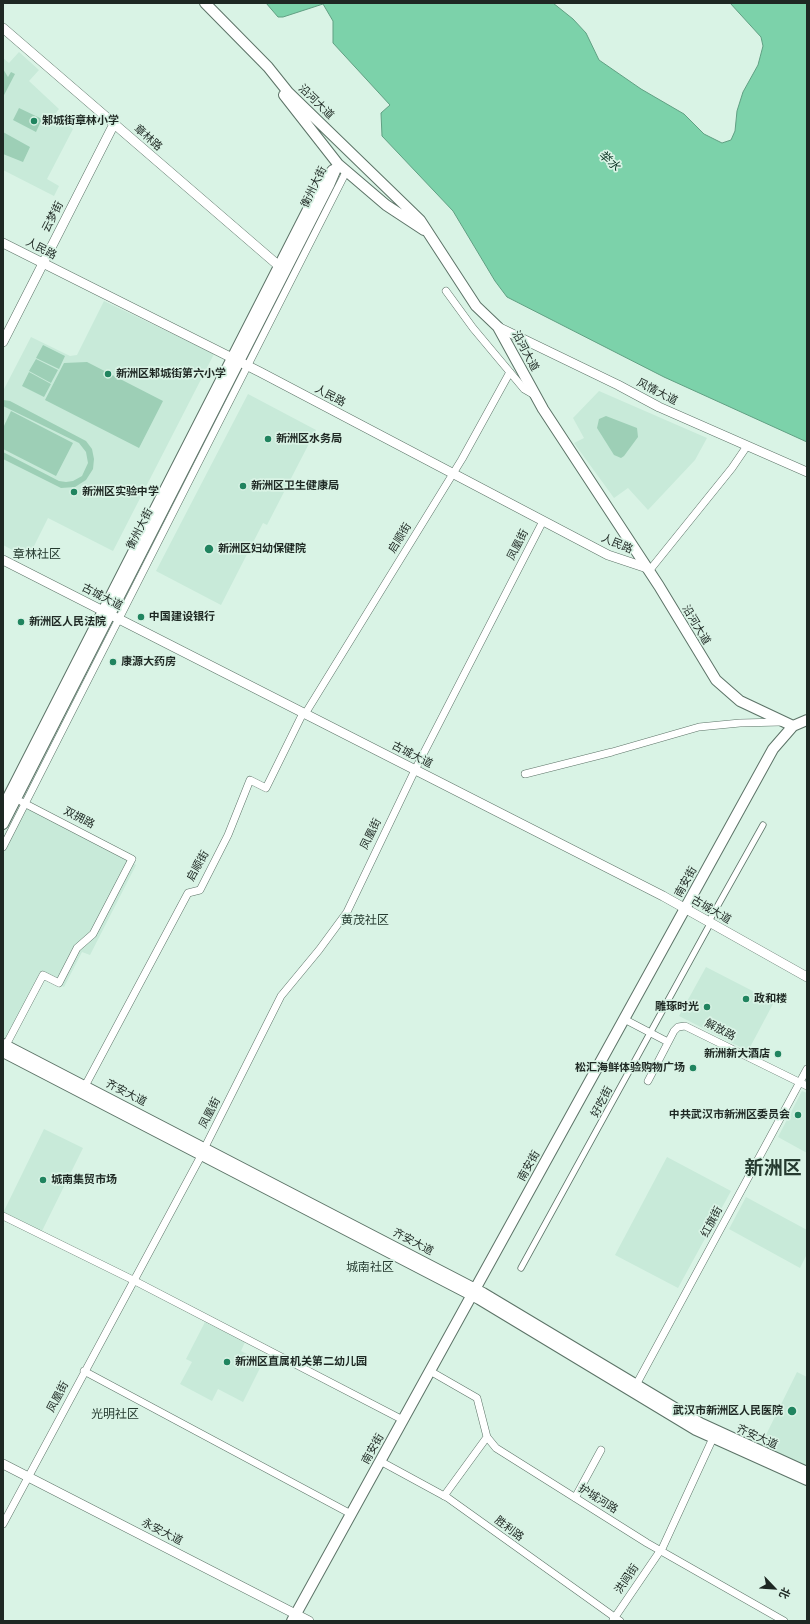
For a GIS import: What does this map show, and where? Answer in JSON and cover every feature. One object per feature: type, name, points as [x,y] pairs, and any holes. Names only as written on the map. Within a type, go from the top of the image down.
[{"type":"main road","name":"沿河大道","points":[[205,3],[276,76],[288,92],[408,207],[429,233],[476,306],[498,327],[536,396],[648,570],[716,680],[740,701],[793,726]]},
{"type":"main road","points":[[276,76],[279,88],[338,164],[386,205],[429,233]]},
{"type":"main road","name":"衡州大街","points":[[240,362],[279,266],[322,182],[338,164]]},
{"type":"main road","name":"衡州大街","points":[[3,824],[14,796],[111,615],[240,362],[329,185],[338,164]]},
{"type":"main road","points":[[793,726],[807,720]]},
{"type":"main road","name":"南安街","points":[[294,1618],[773,749],[793,726]]},
{"type":"main road","name":"衡州大街","points":[[3,807],[14,796]]},
{"type":"main road","name":"齐安大道","points":[[4,1047],[85,1086],[203,1151]]},
{"type":"main road","name":"齐安大道","points":[[4,1047],[540,1326],[636,1386],[705,1426],[807,1472]]},
{"type":"main road","name":"齐安大道","points":[[474,1292],[664,1412],[713,1438],[807,1480]]},
{"type":"street","name":"章林路","points":[[3,28],[279,266]]},
{"type":"street","name":"云梦街","points":[[3,342],[114,124]]},
{"type":"street","points":[[3,847],[14,796],[111,615],[240,362],[346,172]]},
{"type":"street","name":"人民路","points":[[3,244],[240,362],[608,554],[648,570]]},
{"type":"street","points":[[446,291],[473,328],[524,389],[536,396]]},
{"type":"street","name":"风情大道","points":[[498,327],[618,385],[659,407],[807,472]]},
{"type":"street","name":"启顺街","points":[[85,1086],[188,893],[200,890],[228,835],[250,780],[266,788],[304,713],[453,474],[510,372]]},
{"type":"street","points":[[648,570],[732,468],[747,446]]},
{"type":"street","name":"凤凰街","points":[[3,1524],[203,1151],[281,996],[319,950],[347,912],[416,770],[543,520]]},
{"type":"street","name":"古城大道","points":[[3,560],[685,909],[807,977]]},
{"type":"street","points":[[525,774],[612,752],[699,727],[784,721]]},
{"type":"street","name":"双拥路","points":[[4,1047],[43,975],[59,983],[77,948],[93,934],[132,859],[14,796]]},
{"type":"street","name":"好吃街","points":[[521,1268],[651,1032],[762,825]]},
{"type":"street","points":[[624,1019],[668,1042]]},
{"type":"street","name":"解放路","points":[[648,1081],[668,1042],[678,1027],[690,1027],[807,1086]]},
{"type":"street","name":"红旗街","points":[[636,1386],[807,1069]]},
{"type":"street","points":[[3,1216],[133,1280],[403,1420]]},
{"type":"street","points":[[84,1371],[351,1514]]},
{"type":"street","points":[[430,1371],[477,1398],[487,1437],[444,1496]]},
{"type":"street","name":"护城河路","points":[[487,1437],[496,1448],[575,1498],[661,1551],[784,1621]]},
{"type":"street","name":"洪闾街","points":[[616,1620],[661,1551],[713,1438]]},
{"type":"street","points":[[575,1498],[601,1450]]},
{"type":"street","name":"胜利路","points":[[380,1461],[444,1496],[616,1620]]},
{"type":"street","name":"永安大道","points":[[3,1464],[294,1618],[309,1621]]},
{"type":"shaded area","name":"邾城街章林小学","points":[[19,52],[39,70],[29,81],[59,109],[56,113],[73,129],[47,179],[59,186],[54,196],[3,170],[3,58],[9,63]]},
{"type":"shaded area","points":[[3,69],[8,77],[11,72],[15,74],[3,97]]},
{"type":"shaded area","points":[[19,108],[42,119],[36,132],[13,120]]},
{"type":"shaded area","points":[[3,132],[30,147],[23,162],[3,154]]},
{"type":"shaded area","points":[[104,301],[214,354],[113,551],[48,518],[28,558],[3,545],[3,391],[31,337],[70,356],[77,355]]},
{"type":"shaded area","points":[[43,345],[65,356],[59,369],[36,358]]},
{"type":"shaded area","points":[[36,359],[58,370],[51,383],[29,371]]},
{"type":"shaded area","points":[[87,362],[163,401],[139,448],[45,400],[64,363]]},
{"type":"shaded area","points":[[29,372],[51,384],[44,397],[22,386]]},
{"type":"shaded area","points":[[599,391],[707,438],[695,460],[648,510],[628,488],[614,498],[574,443],[584,438],[573,418]]},
{"type":"shaded area","points":[[248,394],[316,430],[267,525],[263,523],[221,605],[156,571]]},
{"type":"shaded area","points":[[3,400],[10,401],[86,441],[92,449],[94,459],[93,469],[86,480],[75,487],[61,488],[3,459],[3,452],[59,481],[66,482],[73,481],[82,476],[88,463],[86,452],[79,443],[3,406]]},
{"type":"shaded area","points":[[11,411],[73,443],[56,476],[3,449],[3,428]]},
{"type":"shaded area","points":[[606,416],[637,428],[638,437],[621,458],[614,455],[597,428],[599,419]]},
{"type":"shaded area","points":[[26,808],[136,865],[90,955],[82,952],[64,987],[44,977],[10,1042],[3,1039],[3,853]]},
{"type":"shaded area","points":[[706,967],[774,1002],[748,1051],[679,1016]]},
{"type":"shaded area","name":"中共武汉市新洲区委员会","points":[[802,1091],[807,1093],[807,1153],[778,1137]]},
{"type":"shaded area","name":"城南集贸市场","points":[[44,1129],[83,1148],[41,1233],[3,1213]]},
{"type":"shaded area","points":[[667,1157],[731,1191],[678,1288],[615,1255]]},
{"type":"shaded area","points":[[746,1197],[807,1230],[807,1254],[800,1268],[729,1229]]},
{"type":"shaded area","name":"新洲区直属机关第二幼儿园","points":[[205,1322],[245,1342],[241,1351],[263,1362],[243,1402],[218,1389],[212,1401],[180,1384],[192,1362],[186,1359]]},
{"type":"shaded area","name":"武汉市新洲区人民医院","points":[[797,1372],[807,1377],[807,1467],[761,1445]]},
{"type":"water","name":"举水","points":[[266,3],[553,3],[573,19],[586,33],[599,60],[641,89],[684,114],[704,134],[722,143],[731,140],[735,131],[737,111],[743,92],[758,65],[763,46],[761,37],[730,3],[807,3],[807,442],[664,377],[507,297],[495,281],[453,211],[382,136],[381,113],[390,105],[333,43],[333,21],[323,4],[283,17],[278,17]]},
{"type":"place","name":"邾城街章林小学","points":[[34,121]]},
{"type":"place","name":"新洲区邾城街第六小学","points":[[108,374]]},
{"type":"place","name":"新洲区水务局","points":[[268,439]]},
{"type":"place","name":"新洲区卫生健康局","points":[[243,486]]},
{"type":"place","name":"新洲区实验中学","points":[[74,492]]},
{"type":"place","name":"新洲区妇幼保健院","points":[[209,549]]},
{"type":"place","name":"中国建设银行","points":[[141,617]]},
{"type":"place","name":"新洲区人民法院","points":[[21,622]]},
{"type":"place","name":"康源大药房","points":[[113,662]]},
{"type":"place","name":"政和楼","points":[[746,999]]},
{"type":"place","name":"雕琢时光","points":[[707,1007]]},
{"type":"place","name":"新洲新大酒店","points":[[778,1054]]},
{"type":"place","name":"松汇海鲜体验购物广场","points":[[693,1068]]},
{"type":"place","name":"中共武汉市新洲区委员会","points":[[798,1115]]},
{"type":"place","name":"城南集贸市场","points":[[43,1180]]},
{"type":"place","name":"新洲区直属机关第二幼儿园","points":[[227,1362]]},
{"type":"place","name":"武汉市新洲区人民医院","points":[[792,1411]]},
{"type":"district","name":"章林社区","points":[[37,555]]},
{"type":"district","name":"黄茂社区","points":[[365,921]]},
{"type":"district","name":"新洲区","points":[[773,1169]]},
{"type":"district","name":"城南社区","points":[[370,1268]]},
{"type":"district","name":"光明社区","points":[[115,1415]]}]
